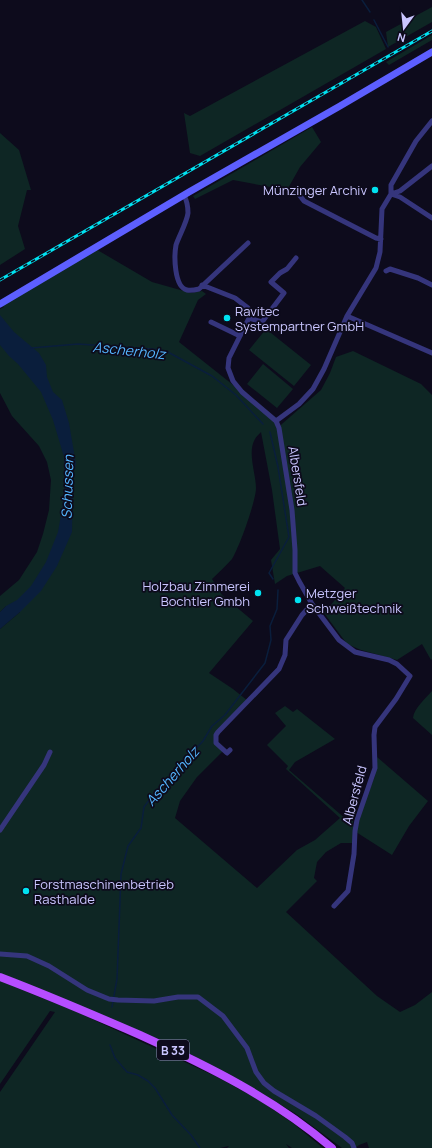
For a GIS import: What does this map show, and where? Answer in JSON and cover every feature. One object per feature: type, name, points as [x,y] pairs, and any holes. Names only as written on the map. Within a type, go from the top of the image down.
[{"type":"main road","name":"B 33","points":[[0,977],[131,1031],[214,1070],[280,1108],[332,1148]]},
{"type":"street","points":[[0,304],[184,195],[432,52]]},
{"type":"street","points":[[202,285],[235,298],[248,308],[249,318],[229,358],[228,368],[233,381],[242,392],[276,421],[299,404],[313,389],[324,369],[347,316],[376,268],[380,252],[382,209],[391,194],[391,186],[413,147],[432,121]]},
{"type":"street","points":[[391,194],[400,191],[432,166]]},
{"type":"street","points":[[297,192],[304,201],[376,238],[381,239]]},
{"type":"street","points":[[391,194],[400,197],[432,218]]},
{"type":"street","points":[[184,195],[187,201],[188,215],[176,247],[175,262],[180,286],[185,290],[191,291],[199,289],[248,243]]},
{"type":"street","points":[[249,318],[262,322],[284,293],[272,282],[280,273],[287,269],[296,258]]},
{"type":"street","points":[[386,271],[390,269],[418,278],[432,285]]},
{"type":"street","points":[[347,316],[432,353]]},
{"type":"street","points":[[211,322],[240,336]]},
{"type":"street","name":"Albersfeld","points":[[276,421],[279,428],[292,510],[295,574],[312,604],[339,640],[355,652],[389,660],[397,664],[410,676],[376,727],[374,735],[375,768],[357,820],[354,854],[348,891],[334,906]]},
{"type":"street","points":[[230,750],[227,753],[216,743],[216,736],[218,732],[279,669],[285,655],[286,640],[302,615],[312,604]]},
{"type":"street","points":[[0,830],[44,765],[50,752]]},
{"type":"street","points":[[0,954],[27,956],[49,966],[87,990],[110,999],[154,1001],[178,997],[198,997],[223,1016],[247,1048],[256,1072],[264,1083],[274,1091],[316,1116],[345,1137],[352,1143],[354,1148]]},
{"type":"green space","points":[[432,7],[432,22],[388,47],[386,32]]},
{"type":"green space","points":[[365,21],[376,27],[386,49],[200,156],[190,153],[184,113],[190,116]]},
{"type":"green space","points":[[432,35],[432,40],[389,65],[386,62]]},
{"type":"green space","points":[[312,127],[321,142],[300,167],[287,190],[233,180],[195,199],[193,196]]},
{"type":"green space","points":[[0,133],[19,150],[31,190],[27,190],[18,226],[25,249],[0,265]]},
{"type":"green space","points":[[94,248],[152,282],[191,293],[202,291],[206,294],[198,300],[179,342],[242,392],[279,427],[321,390],[336,357],[353,351],[421,384],[432,395],[432,659],[431,660],[422,644],[397,660],[361,650],[347,644],[324,613],[345,588],[320,566],[287,576],[275,584],[271,560],[280,549],[272,490],[261,432],[255,439],[252,450],[252,463],[256,488],[247,524],[232,559],[212,579],[222,595],[253,621],[209,673],[248,701],[218,732],[215,740],[224,750],[197,777],[180,801],[175,818],[257,888],[297,850],[315,840],[340,818],[286,769],[288,766],[267,745],[286,726],[275,713],[285,706],[293,712],[297,709],[335,739],[295,762],[289,770],[347,820],[353,821],[354,843],[341,843],[326,852],[317,862],[314,878],[317,881],[286,912],[377,996],[400,1012],[415,1005],[432,992],[432,1148],[369,1148],[367,1142],[355,1148],[342,1148],[296,1114],[231,1075],[166,1042],[0,973],[0,629],[20,612],[6,606],[0,612],[0,596],[19,580],[37,552],[49,510],[51,480],[47,462],[39,446],[12,416],[0,393],[0,309],[4,307],[0,305]]},
{"type":"green space","points":[[266,329],[311,365],[294,386],[249,350]]},
{"type":"green space","points":[[263,364],[293,389],[277,408],[247,384]]},
{"type":"green space","points":[[432,691],[432,735],[413,718],[418,707]]},
{"type":"green space","points":[[377,757],[428,801],[409,826],[392,855],[356,832],[358,819],[375,776]]},
{"type":"green space","points":[[0,981],[79,1013],[217,1077],[259,1100],[294,1124],[323,1148],[292,1148],[286,1144],[289,1148],[227,1148],[229,1146],[220,1148],[0,1148],[0,1092],[55,1012],[50,1011],[0,1084]]},
{"type":"water","name":"Schussen","points":[[0,315],[14,332],[39,353],[46,365],[47,377],[53,392],[62,400],[69,423],[76,464],[73,473],[72,532],[57,566],[41,591],[0,629],[0,612],[6,606],[17,600],[31,586],[46,562],[58,532],[65,492],[64,457],[53,420],[41,392],[0,345]]},
{"type":"waterway","points":[[362,0],[370,12]]},
{"type":"waterway","points":[[374,20],[388,47]]},
{"type":"waterway","name":"Ascherholz","points":[[31,348],[78,344],[166,351],[212,376],[236,395],[263,424]]},
{"type":"waterway","name":"Ascherholz","points":[[270,432],[278,467],[289,537],[269,573],[273,579]]},
{"type":"waterway","name":"Ascherholz","points":[[112,1007],[117,979],[121,874],[128,846],[141,828],[144,807],[156,791],[203,741],[212,726],[225,715],[265,663],[271,640],[270,626],[277,609],[278,590]]},
{"type":"waterway","name":"Ascherholz","points":[[110,1045],[115,1058],[127,1072],[138,1075],[148,1081],[155,1088],[172,1115],[191,1135],[200,1148]]},
{"type":"railway","points":[[0,280],[432,31]]},
{"type":"place","name":"Münzinger Archiv","points":[[375,190]]},
{"type":"place","name":"Ravitec Systempartner GmbH","points":[[227,318]]},
{"type":"place","name":"Holzbau Zimmerei Bochtler Gmbh","points":[[258,593]]},
{"type":"place","name":"Metzger Schweißtechnik","points":[[298,600]]},
{"type":"place","name":"Forstmaschinenbetrieb Rasthalde","points":[[26,891]]}]
